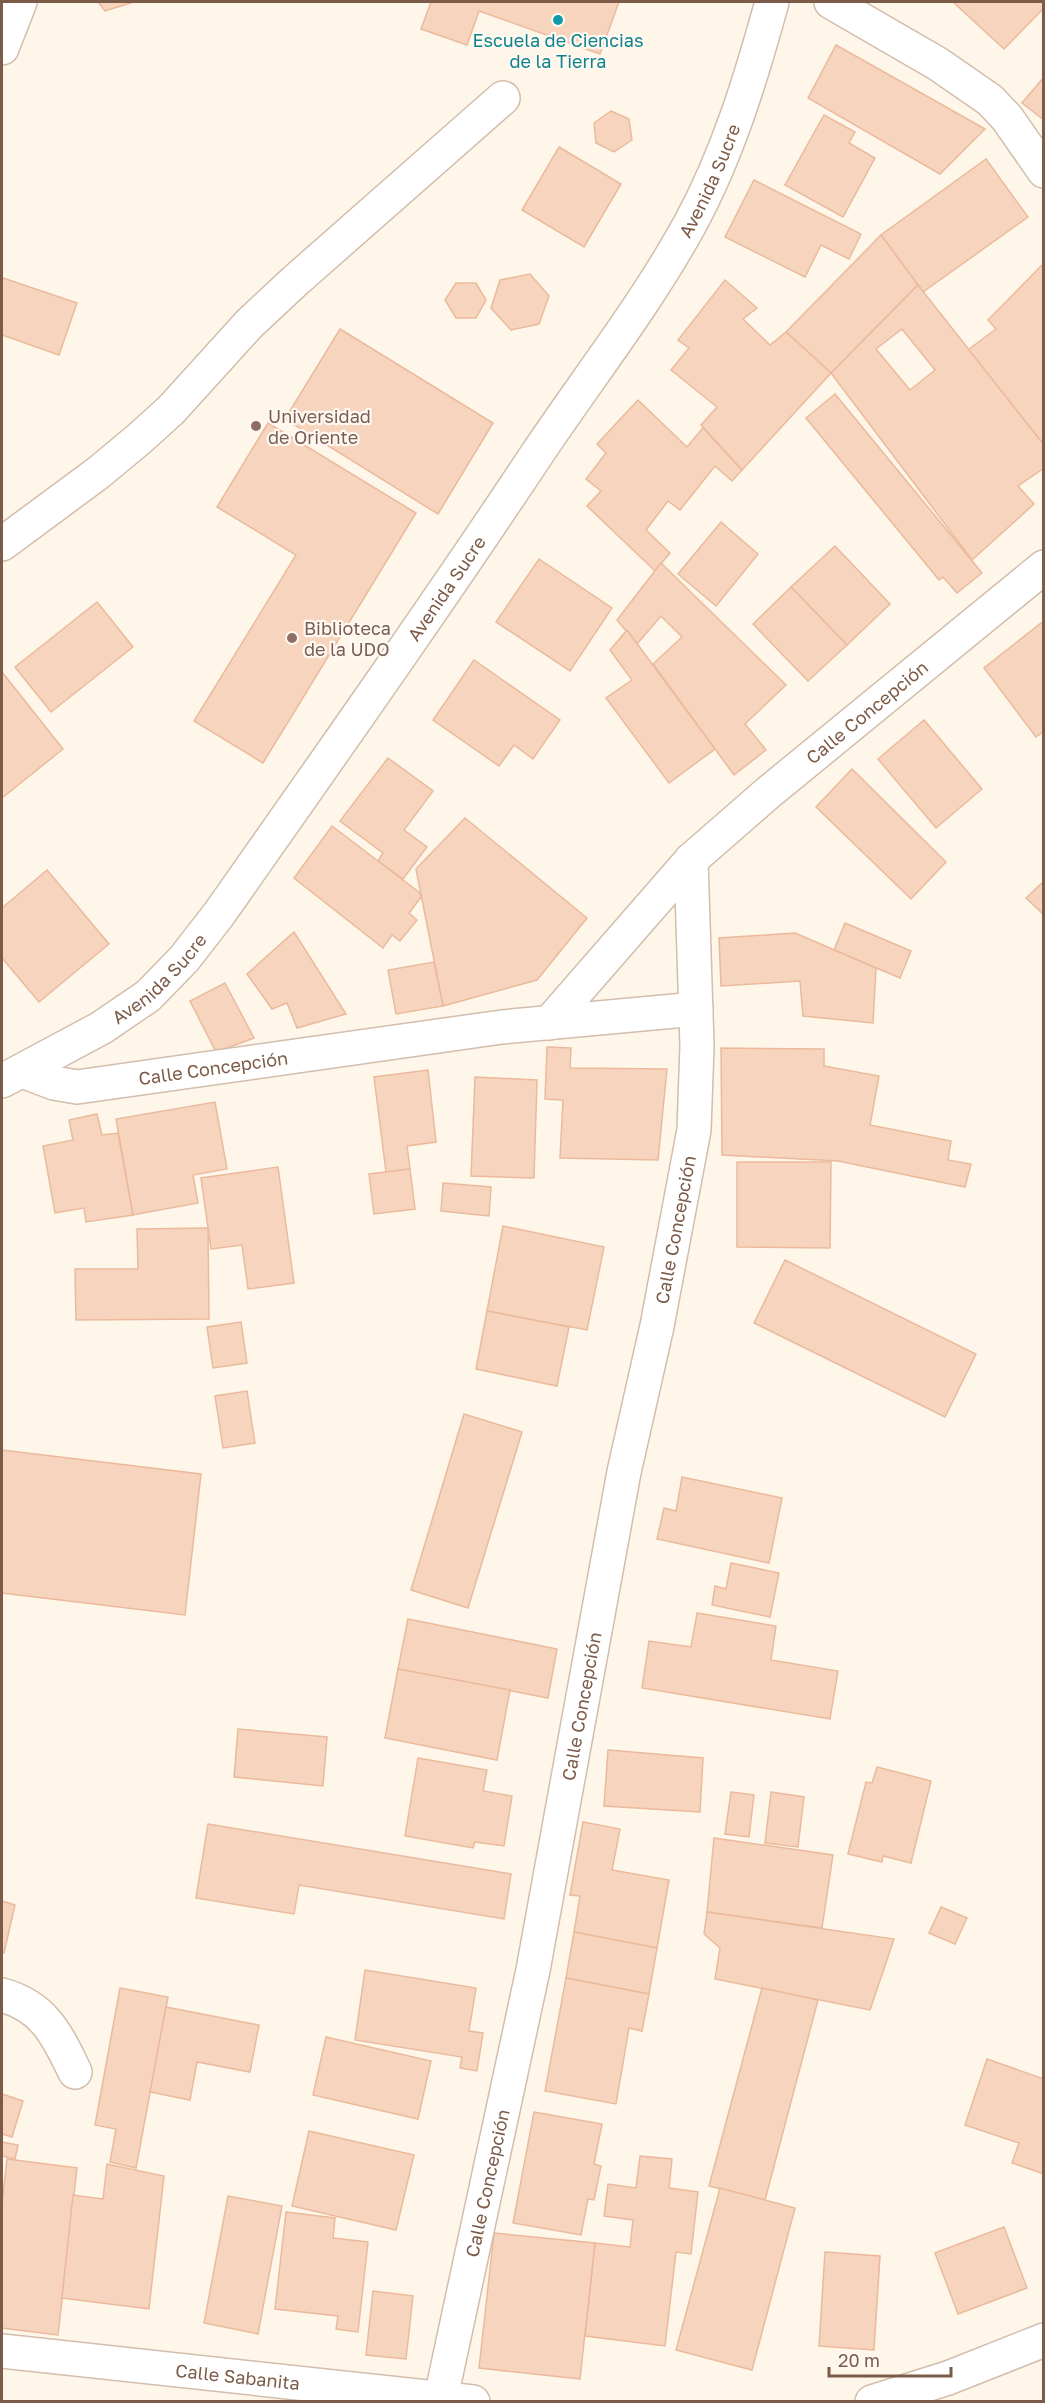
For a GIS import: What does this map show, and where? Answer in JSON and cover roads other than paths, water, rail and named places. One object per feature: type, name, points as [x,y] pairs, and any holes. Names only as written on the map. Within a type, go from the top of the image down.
[{"type":"street","points":[[2,48],[20,2]]},
{"type":"street","name":"Avenida Sucre","points":[[12,1076],[101,1028],[148,996],[184,959],[219,914],[455,578],[647,297],[691,222],[719,163],[738,116],[772,2]]},
{"type":"street","points":[[831,2],[938,64],[990,100],[1007,118],[1044,171]]},
{"type":"street","points":[[2,544],[98,473],[139,439],[171,410],[249,324],[503,98]]},
{"type":"street","name":"Calle Concepción","points":[[549,1023],[690,860],[769,792],[1044,567]]},
{"type":"street","name":"Calle Concepción","points":[[440,2400],[533,1970],[624,1472],[657,1326],[694,1130],[697,1047],[690,860]]},
{"type":"street","name":"Calle Concepción","points":[[12,1076],[77,1087],[308,1053],[549,1023],[696,1009]]},
{"type":"street","points":[[2,1995],[31,2008],[43,2018],[54,2030],[75,2072]]},
{"type":"street","points":[[872,2402],[948,2378],[1044,2340]]},
{"type":"street","name":"Calle Sabanita","points":[[2,2351],[473,2402]]},
{"type":"place","name":"Escuela de Ciencias de la Tierra","points":[[558,20]]},
{"type":"place","name":"Universidad de Oriente","points":[[256,426]]},
{"type":"place","name":"Biblioteca de la UDO","points":[[292,638]]}]
